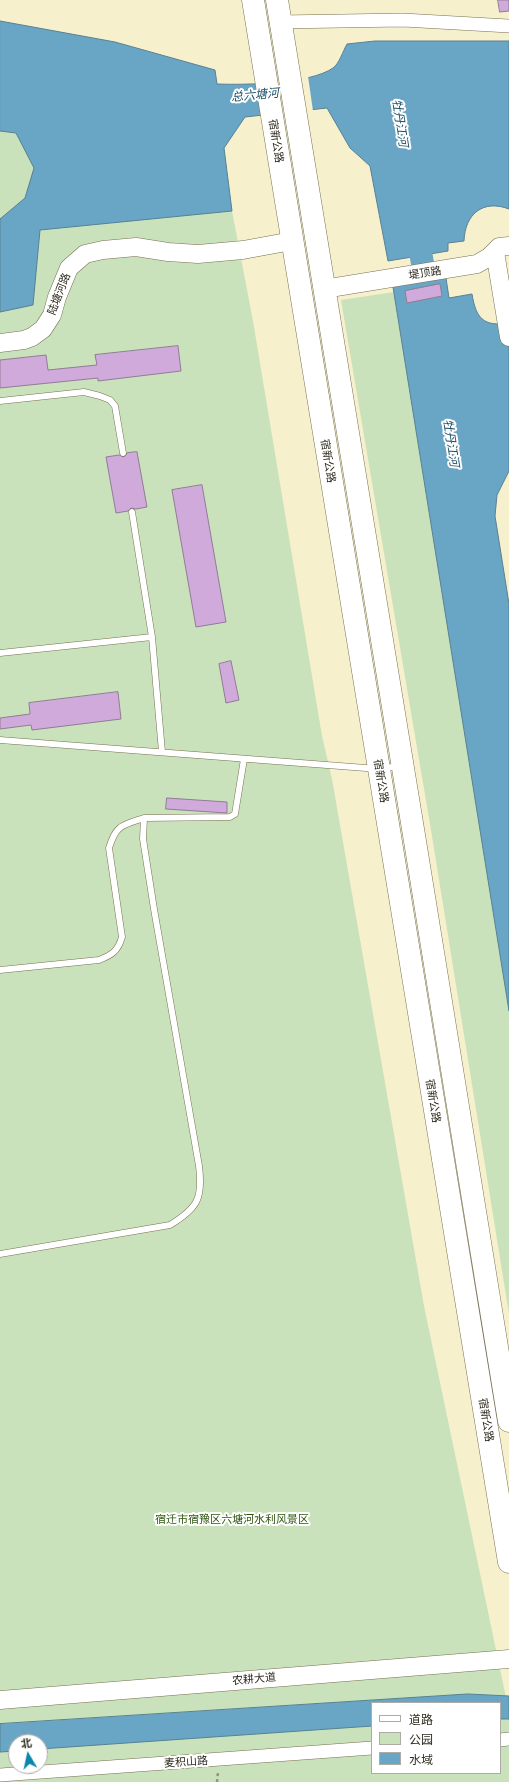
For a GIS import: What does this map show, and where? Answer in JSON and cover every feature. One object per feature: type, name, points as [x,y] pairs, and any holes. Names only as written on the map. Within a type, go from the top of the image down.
[{"type":"highway","name":"宿新公路","points":[[253,0],[509,1562]]},
{"type":"highway","name":"宿新公路","points":[[277,0],[509,1421]]},
{"type":"street","points":[[280,22],[402,20],[509,26]]},
{"type":"street","name":"陆塘河路","points":[[0,344],[24,340],[32,337],[43,329],[52,315],[57,297],[69,268],[85,254],[103,250],[136,247],[168,252],[198,254],[214,251],[243,250],[292,241]]},
{"type":"street","points":[[502,249],[504,305],[509,337]]},
{"type":"street","name":"堤顶路","points":[[336,287],[477,264],[502,249]]},
{"type":"street","name":"农耕大道","points":[[0,1700],[509,1659]]},
{"type":"street","name":"麦积山路","points":[[0,1776],[371,1748]]},
{"type":"lane","points":[[0,401],[84,392],[110,400],[115,406],[123,453]]},
{"type":"lane","points":[[132,512],[152,637],[162,752]]},
{"type":"lane","points":[[0,654],[152,637]]},
{"type":"lane","points":[[0,740],[379,769],[403,765]]},
{"type":"lane","points":[[0,970],[99,960],[113,955],[119,947],[122,937],[109,848],[112,837],[121,826],[144,818],[230,817],[235,814],[244,759]]},
{"type":"lane","points":[[0,1254],[170,1225],[180,1219],[197,1201],[201,1185],[154,909],[144,839],[144,818]]},
{"type":"green space","name":"宿迁市宿豫区六塘河水利风景区","points":[[0,21],[115,42],[220,114],[232,211],[253,321],[322,736],[332,779],[424,1306],[509,1712],[509,1782],[0,1782]]},
{"type":"green space","points":[[394,292],[509,1011],[509,1314],[431,830],[341,300]]},
{"type":"water","name":"总六塘河","points":[[0,21],[115,42],[215,70],[217,84],[260,84],[294,80],[323,73],[335,66],[347,44],[375,41],[509,41],[509,209],[500,206],[491,206],[477,211],[468,223],[464,241],[448,243],[448,251],[388,261],[370,166],[350,148],[327,108],[245,117],[224,148],[232,211],[40,230],[33,305],[0,312],[0,219],[25,198],[34,168],[16,133],[0,131]]},
{"type":"water","points":[[446,278],[449,298],[472,294],[476,309],[482,319],[493,324],[509,323],[509,471],[497,495],[495,516],[509,604],[509,1011],[393,287]]},
{"type":"water","points":[[468,1694],[509,1696],[509,1719],[501,1719],[501,1702],[371,1702],[371,1726],[48,1748],[48,1734],[8,1734],[8,1752],[0,1752],[0,1724]]},
{"type":"pier","points":[[308,76],[313,111],[266,117],[261,81]]},
{"type":"building","points":[[498,0],[509,0],[509,11],[500,12]]},
{"type":"building","points":[[440,284],[442,296],[407,303],[405,291]]},
{"type":"building","points":[[178,346],[181,371],[98,381],[98,378],[0,388],[0,360],[46,355],[48,370],[97,365],[95,355]]},
{"type":"building","points":[[137,452],[147,507],[136,509],[131,508],[128,511],[116,513],[106,457],[119,455],[124,457],[127,453]]},
{"type":"building","points":[[202,485],[226,622],[196,627],[172,490]]},
{"type":"building","points":[[231,661],[239,700],[226,703],[219,664]]},
{"type":"building","points":[[118,692],[121,719],[32,730],[31,725],[0,729],[0,718],[30,714],[29,703]]},
{"type":"building","points":[[167,798],[227,802],[227,813],[166,809]]},
{"type":"waterway","name":"牡丹江河","points":[[416,226],[428,295]]}]
